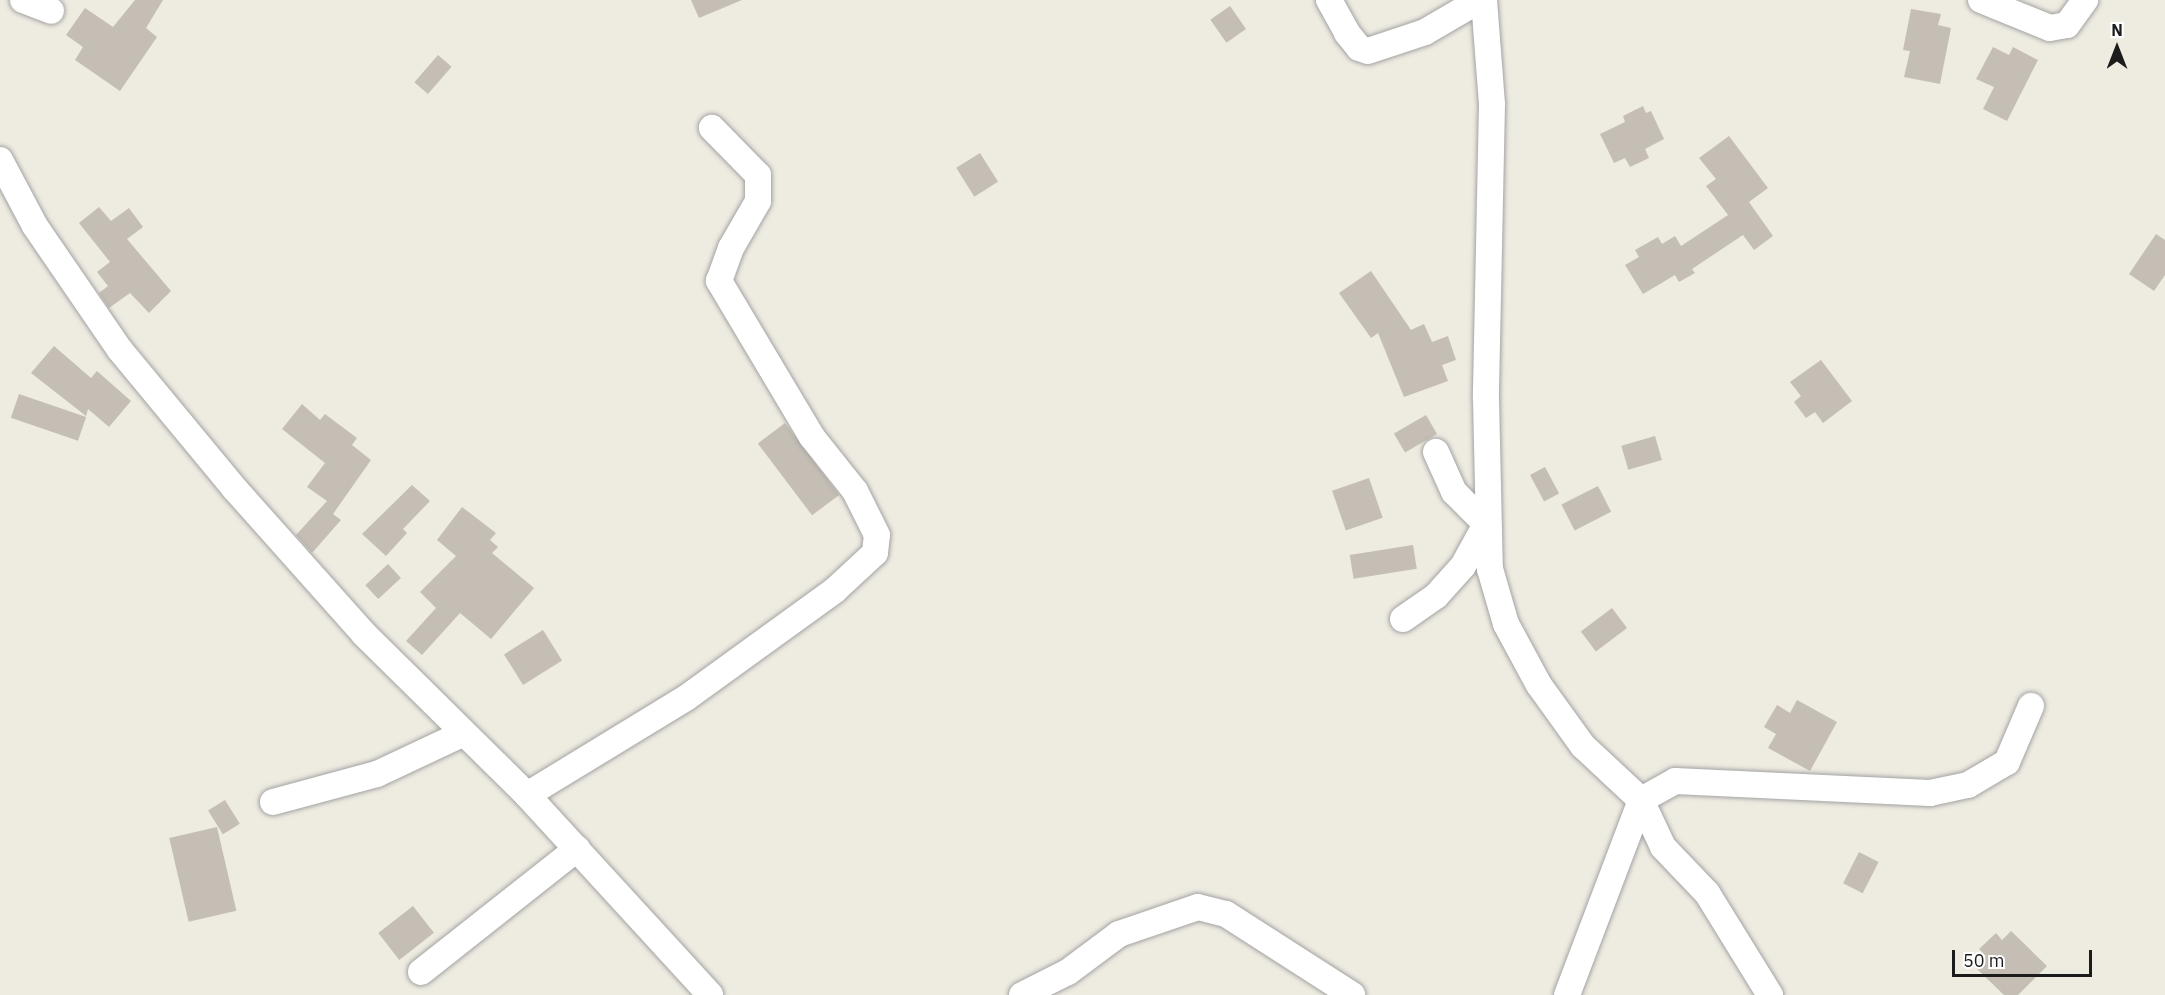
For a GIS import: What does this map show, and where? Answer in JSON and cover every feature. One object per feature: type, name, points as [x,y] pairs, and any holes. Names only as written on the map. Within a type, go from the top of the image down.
[{"type":"street","points":[[23,0],[51,11]]},
{"type":"street","points":[[1329,0],[1347,33],[1359,48],[1368,51],[1425,32],[1482,0],[1492,104],[1486,524],[1490,570],[1506,624],[1539,685],[1583,746],[1641,800],[1663,847],[1707,893],[1770,995]]},
{"type":"street","points":[[1981,0],[2050,28],[2067,25],[2085,0]]},
{"type":"street","points":[[527,795],[686,698],[835,590],[875,553],[878,535],[855,491],[812,437],[719,281],[731,248],[750,220],[758,201],[758,175],[712,128]]},
{"type":"street","points":[[0,160],[34,226],[120,350],[364,634],[462,734],[527,795],[710,995]]},
{"type":"street","points":[[1436,452],[1454,492],[1486,524]]},
{"type":"street","points":[[1403,619],[1436,596],[1463,566],[1486,524]]},
{"type":"street","points":[[1567,995],[1641,800],[1675,781],[1930,793],[1968,784],[2007,762],[2031,706]]},
{"type":"street","points":[[273,802],[377,774],[462,734]]},
{"type":"street","points":[[421,972],[577,849]]},
{"type":"street","points":[[1022,995],[1068,972],[1119,934],[1198,907],[1226,914],[1352,995]]},
{"type":"building","points":[[135,0],[163,0],[146,28],[157,37],[120,91],[75,60],[83,47],[66,35],[85,8],[113,27]]},
{"type":"building","points":[[691,0],[742,0],[699,18]]},
{"type":"building","points":[[1230,6],[1246,29],[1226,43],[1210,20]]},
{"type":"building","points":[[1911,9],[1941,14],[1938,25],[1951,28],[1940,84],[1904,77],[1910,51],[1903,50]]},
{"type":"building","points":[[1993,47],[2009,55],[2013,47],[2038,60],[2007,121],[1983,109],[1994,87],[1976,79]]},
{"type":"building","points":[[438,55],[452,67],[428,94],[414,82]]},
{"type":"building","points":[[1643,106],[1646,113],[1651,111],[1664,139],[1645,149],[1649,158],[1630,167],[1625,158],[1614,163],[1600,134],[1625,122],[1623,116]]},
{"type":"building","points":[[1729,136],[1768,188],[1749,202],[1773,236],[1754,250],[1743,235],[1692,269],[1695,273],[1679,282],[1675,275],[1643,294],[1625,265],[1639,257],[1635,250],[1658,237],[1662,244],[1675,236],[1681,246],[1728,215],[1706,186],[1716,179],[1699,158]]},
{"type":"building","points":[[980,153],[998,182],[974,197],[956,168]]},
{"type":"building","points":[[99,207],[111,221],[129,208],[143,227],[127,239],[171,291],[149,313],[130,293],[109,308],[99,293],[108,286],[97,272],[110,262],[79,223]]},
{"type":"building","points":[[2156,234],[2165,240],[2165,275],[2154,291],[2129,274]]},
{"type":"building","points":[[1371,271],[1411,330],[1424,324],[1432,342],[1448,336],[1456,360],[1442,365],[1448,381],[1404,397],[1378,333],[1371,338],[1339,293]]},
{"type":"building","points":[[54,346],[91,378],[97,371],[131,401],[109,427],[88,409],[86,416],[31,373]]},
{"type":"building","points":[[1821,360],[1852,401],[1823,423],[1815,412],[1806,418],[1794,402],[1801,396],[1790,382]]},
{"type":"building","points":[[19,394],[86,417],[78,441],[11,418]]},
{"type":"building","points":[[302,404],[320,420],[325,414],[357,438],[352,445],[371,460],[333,514],[341,520],[312,553],[296,535],[327,501],[307,487],[325,463],[282,429]]},
{"type":"building","points":[[1426,415],[1437,434],[1405,453],[1394,434]]},
{"type":"building","points":[[785,423],[839,495],[812,515],[758,443]]},
{"type":"building","points":[[1655,436],[1662,460],[1628,470],[1621,446]]},
{"type":"building","points":[[1545,467],[1559,493],[1544,501],[1530,475]]},
{"type":"building","points":[[1369,478],[1383,518],[1346,530],[1332,491]]},
{"type":"building","points":[[412,485],[430,501],[403,529],[407,533],[386,556],[362,534]]},
{"type":"building","points":[[1598,486],[1611,512],[1575,530],[1561,505]]},
{"type":"building","points":[[462,507],[496,533],[490,540],[498,547],[492,553],[534,588],[491,639],[460,613],[422,655],[406,641],[436,608],[420,592],[456,556],[437,540]]},
{"type":"building","points":[[1413,545],[1417,569],[1354,579],[1350,555]]},
{"type":"building","points":[[388,564],[401,578],[378,599],[365,585]]},
{"type":"building","points":[[1612,608],[1627,628],[1596,651],[1581,631]]},
{"type":"building","points":[[543,630],[562,661],[523,685],[504,654]]},
{"type":"building","points":[[1797,700],[1837,722],[1810,771],[1768,748],[1776,734],[1764,727],[1777,705],[1790,713]]},
{"type":"building","points":[[225,800],[240,824],[223,834],[208,811]]},
{"type":"building","points":[[217,827],[236,911],[189,922],[169,838]]},
{"type":"building","points":[[1859,852],[1879,862],[1863,893],[1843,883]]},
{"type":"building","points":[[413,906],[434,933],[399,960],[378,933]]},
{"type":"building","points":[[2011,931],[2047,966],[2018,995],[2004,995],[1975,967],[1986,956],[1979,949],[1996,933],[2002,940]]}]
